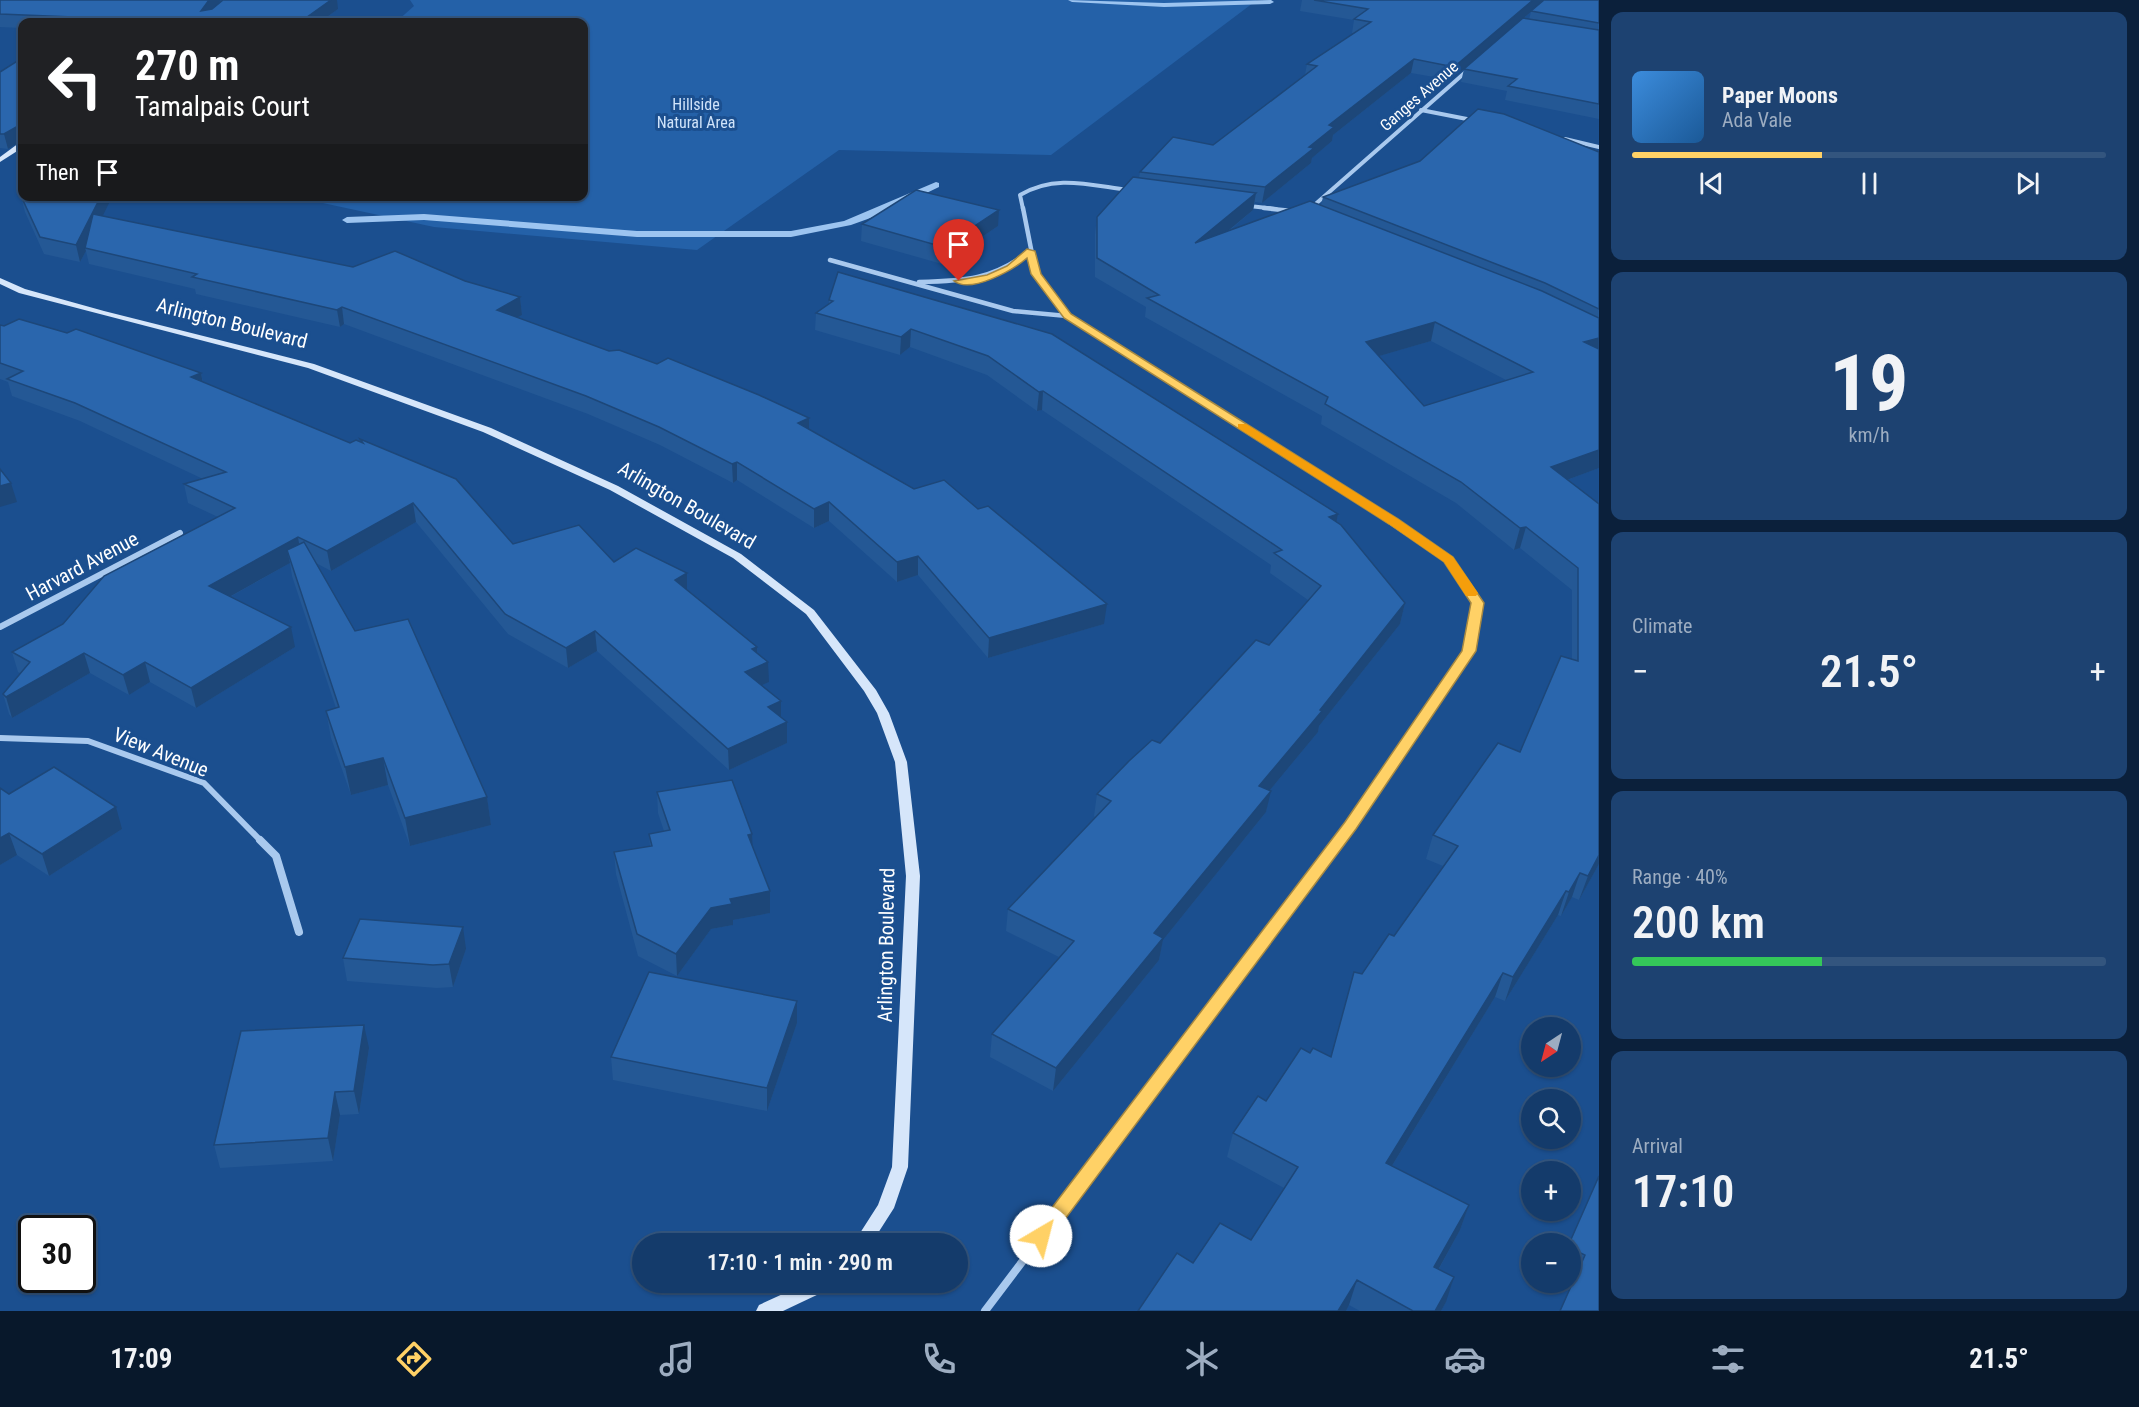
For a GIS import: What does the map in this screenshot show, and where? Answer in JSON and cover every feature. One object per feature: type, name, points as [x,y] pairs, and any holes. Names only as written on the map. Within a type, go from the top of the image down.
[{"type":"main road","points":[[0,160],[18,148]]},
{"type":"main road","name":"Arlington Boulevard","points":[[0,281],[22,291],[101,314],[311,366],[487,430],[614,488],[737,556],[810,612],[870,690],[882,713],[901,762],[913,876],[900,1167],[885,1208],[868,1233]]},
{"type":"main road","points":[[765,1311],[803,1293]]},
{"type":"street","name":"Ganges Avenue","points":[[1305,213],[1474,65]]},
{"type":"street","points":[[1421,110],[1478,122]]},
{"type":"street","points":[[1559,138],[1599,147]]},
{"type":"street","points":[[985,1311],[1351,825],[1469,651],[1478,603],[1448,560],[1394,522],[1067,316],[1036,274],[1027,239],[1020,195],[1037,185],[1065,182],[1134,191]]},
{"type":"street","points":[[1237,204],[1294,212]]},
{"type":"street","points":[[910,282],[989,278],[1010,268],[1030,251]]},
{"type":"street","points":[[830,260],[1013,311],[1067,316]]},
{"type":"street","name":"Harvard Avenue","points":[[0,627],[180,533]]},
{"type":"street","name":"View Avenue","points":[[0,738],[88,741],[204,783],[276,856],[299,932]]},
{"type":"green space","name":"Hillside Natural Area","points":[[410,0],[1257,0],[1051,155],[839,150],[697,250],[434,227],[314,201],[588,201],[588,18],[400,18],[414,6]]},
{"type":"building","points":[[0,0],[209,0],[201,11],[212,9],[223,0],[331,0],[306,18],[69,18],[71,17],[0,14]]},
{"type":"building","points":[[1314,0],[1533,0],[1454,67],[1414,59],[1329,125],[1334,127],[1309,147],[1314,148],[1265,187],[1140,172],[1173,137],[1213,145],[1317,66],[1307,64],[1371,22],[1354,19],[1368,9]]},
{"type":"building","points":[[1544,0],[1599,0],[1599,23],[1531,11]]},
{"type":"building","points":[[1523,18],[1599,30],[1599,104],[1508,86],[1517,79],[1464,69]]},
{"type":"building","points":[[18,61],[18,126],[4,134],[0,134],[0,72]]},
{"type":"building","points":[[1478,109],[1504,114],[1599,152],[1599,309],[1545,283],[1323,197],[1420,161]]},
{"type":"building","points":[[1133,177],[1256,193],[1195,243],[1310,201],[1542,291],[1599,318],[1599,338],[1584,342],[1599,349],[1599,450],[1551,467],[1599,504],[1599,855],[1588,876],[1580,873],[1569,892],[1566,891],[1513,977],[1503,973],[1386,1163],[1469,1205],[1434,1267],[1454,1277],[1435,1311],[1413,1311],[1357,1280],[1338,1311],[1138,1311],[1177,1253],[1193,1263],[1220,1223],[1251,1240],[1298,1167],[1233,1133],[1258,1096],[1266,1101],[1301,1048],[1310,1053],[1313,1048],[1331,1057],[1354,972],[1362,974],[1389,934],[1394,936],[1458,846],[1433,835],[1498,743],[1520,752],[1561,656],[1578,661],[1578,568],[1526,527],[1520,528],[1461,482],[1325,404],[1328,397],[1147,298],[1159,295],[1097,258],[1097,217]],"holes":[[[1435,322],[1533,372],[1424,406],[1366,342]]]},
{"type":"building","points":[[916,190],[999,210],[943,247],[862,224]]},
{"type":"building","points":[[23,201],[98,201],[76,245],[40,237]]},
{"type":"building","points":[[93,214],[353,267],[395,251],[465,281],[520,297],[497,310],[609,351],[619,350],[657,364],[668,358],[759,395],[809,418],[798,423],[914,489],[944,480],[978,509],[988,506],[1107,604],[989,638],[918,556],[897,562],[829,502],[814,509],[737,462],[732,464],[659,427],[586,396],[342,307],[337,310],[192,277],[197,274],[85,248]]},
{"type":"building","points":[[838,272],[1052,334],[1338,514],[1329,517],[1341,525],[1405,603],[1320,710],[1322,711],[1259,786],[1271,791],[1154,933],[1163,938],[1056,1068],[992,1034],[1074,941],[1008,909],[1111,801],[1097,794],[1152,740],[1160,743],[1256,640],[1269,645],[1321,586],[1274,553],[1282,550],[1043,391],[1039,392],[988,356],[911,329],[901,337],[816,313],[833,301],[829,300]]},
{"type":"building","points":[[19,319],[67,333],[76,329],[201,373],[191,377],[350,443],[356,440],[363,443],[360,439],[456,479],[513,544],[579,525],[614,562],[636,548],[687,573],[675,580],[757,647],[752,649],[768,662],[745,672],[781,701],[768,707],[787,722],[728,749],[595,631],[566,648],[505,614],[413,503],[327,551],[298,537],[209,586],[291,627],[191,688],[145,662],[123,675],[84,653],[6,697],[3,694],[30,662],[12,652],[63,624],[104,576],[235,508],[184,484],[226,472],[75,403],[7,379],[23,371],[0,363],[0,325],[4,326]]},
{"type":"building","points":[[0,469],[11,483],[0,486]]},
{"type":"building","points":[[304,542],[355,631],[408,619],[487,797],[405,818],[383,758],[345,767],[326,711],[339,707],[287,550]]},
{"type":"building","points":[[54,767],[116,807],[42,854],[9,833],[0,838],[0,788],[9,794]]},
{"type":"building","points":[[732,780],[752,834],[748,835],[770,891],[730,899],[732,904],[711,908],[676,954],[637,934],[614,852],[652,846],[649,834],[670,830],[657,792]]},
{"type":"building","points":[[360,919],[463,927],[449,964],[433,965],[343,958]]},
{"type":"building","points":[[649,972],[797,1001],[767,1088],[611,1057]]},
{"type":"building","points":[[364,1025],[354,1091],[335,1092],[328,1138],[214,1145],[241,1031]]},
{"type":"building","points":[[1599,1176],[1599,1311],[1560,1311],[1568,1293],[1581,1293],[1581,1264],[1585,1255],[1581,1253],[1581,1233],[1574,1233]]},
{"type":"waterway","points":[[1072,0],[1164,5],[1270,2]]},
{"type":"waterway","points":[[347,220],[424,217],[637,234],[791,234],[829,228],[865,217],[936,185]]},
{"type":"slow traffic","points":[[1242,426],[1394,522],[1448,560],[1471,593]]},
{"type":"route","points":[[959,281],[989,278],[1010,268],[1030,251],[1036,274],[1067,316],[1394,522],[1448,560],[1478,603],[1469,651],[1351,825],[1041,1236]]}]
